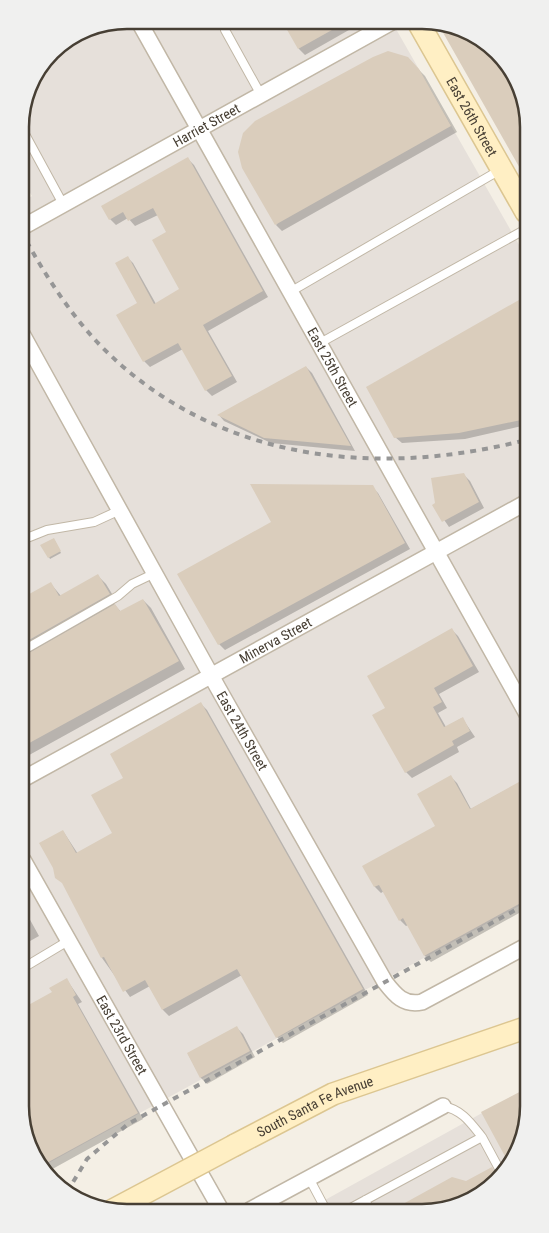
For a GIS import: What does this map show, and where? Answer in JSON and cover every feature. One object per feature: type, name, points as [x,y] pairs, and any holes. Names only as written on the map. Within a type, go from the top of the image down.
[{"type":"main road","name":"East 26th Street","points":[[422,29],[520,201]]},
{"type":"main road","name":"South Santa Fe Avenue","points":[[124,1204],[333,1094],[520,1030]]},
{"type":"street","name":"East 25th Street","points":[[143,29],[520,701]]},
{"type":"street","name":"Harriet Street","points":[[29,223],[379,29]]},
{"type":"street","name":"East 24th Street","points":[[29,346],[211,676],[385,982],[396,996],[406,1003],[422,1002],[520,949]]},
{"type":"street","name":"Minerva Street","points":[[29,775],[520,506]]},
{"type":"street","name":"East 23rd Street","points":[[29,871],[218,1204]]},
{"type":"street","points":[[261,1204],[443,1106]]},
{"type":"lane","points":[[226,30],[261,94]]},
{"type":"lane","points":[[29,142],[63,204]]},
{"type":"lane","points":[[290,292],[501,168]]},
{"type":"lane","points":[[320,343],[520,232]]},
{"type":"lane","points":[[29,537],[47,530],[94,522],[120,510]]},
{"type":"lane","points":[[29,647],[118,596],[132,584],[155,573]]},
{"type":"lane","points":[[29,964],[68,941]]},
{"type":"lane","points":[[443,1106],[454,1108],[465,1115],[482,1137],[499,1168]]},
{"type":"lane","points":[[358,1204],[482,1137]]},
{"type":"lane","points":[[309,1178],[323,1204]]},
{"type":"lane","points":[[365,1200],[367,1204]]},
{"type":"shaded area","points":[[121,29],[396,29],[520,246],[520,905],[47,1164],[36,1144],[32,1131],[29,1106],[29,198],[32,196],[29,191],[29,121],[34,95],[45,72],[53,62],[72,45],[89,36]]},
{"type":"shaded area","points":[[520,1092],[520,1112],[513,1144],[496,1171],[477,1188],[460,1197],[435,1203],[318,1204]]},
{"type":"building","points":[[287,29],[334,29],[298,49]]},
{"type":"building","points":[[442,31],[454,34],[477,45],[500,67],[507,78],[513,89],[519,114],[520,168]]},
{"type":"building","points":[[388,51],[408,57],[419,69],[451,126],[275,225],[242,168],[238,152],[243,133],[255,121],[373,57]]},
{"type":"building","points":[[188,157],[263,291],[203,325],[232,376],[205,391],[178,343],[143,362],[116,315],[137,303],[115,263],[128,256],[154,304],[179,289],[152,240],[166,232],[153,208],[128,221],[123,212],[109,220],[101,206]]},
{"type":"building","points":[[520,299],[520,420],[459,433],[394,438],[366,387]]},
{"type":"building","points":[[306,366],[351,446],[264,438],[217,415]]},
{"type":"building","points":[[464,473],[479,502],[442,522],[432,505],[435,503],[431,478]]},
{"type":"building","points":[[250,484],[373,485],[405,543],[218,645],[177,574],[271,522]]},
{"type":"building","points":[[54,538],[61,551],[48,558],[40,545]]},
{"type":"building","points":[[98,574],[110,594],[29,640],[29,594],[51,582],[59,596]]},
{"type":"building","points":[[143,599],[179,661],[29,743],[29,653],[115,604],[120,611]]},
{"type":"building","points":[[452,628],[473,666],[434,688],[442,702],[433,707],[444,727],[463,717],[470,731],[452,741],[454,745],[405,773],[372,715],[385,708],[367,676]]},
{"type":"building","points":[[201,702],[363,989],[276,1038],[237,969],[162,1010],[145,980],[123,992],[104,957],[101,958],[62,883],[55,878],[53,868],[39,843],[63,830],[76,853],[112,833],[91,795],[123,778],[110,754]]},
{"type":"building","points":[[451,775],[470,809],[520,781],[520,903],[424,956],[403,918],[399,921],[379,885],[374,887],[362,866],[435,826],[417,794]]},
{"type":"building","points":[[67,978],[76,995],[73,997],[138,1113],[47,1163],[36,1144],[30,1119],[29,1005],[52,992],[49,988]]},
{"type":"building","points":[[237,1026],[250,1051],[200,1078],[187,1053]]},
{"type":"building","points":[[520,1092],[518,1125],[513,1144],[506,1158],[481,1112]]},
{"type":"building","points":[[492,1167],[495,1172],[477,1188],[460,1197],[435,1203],[403,1204],[452,1177],[466,1181]]},
{"type":"railway","points":[[29,245],[56,289],[98,343],[143,383],[191,413],[243,436],[297,450],[353,458],[411,458],[468,452],[520,441]]},
{"type":"railway","points":[[70,1186],[87,1159],[128,1124],[520,907]]}]
